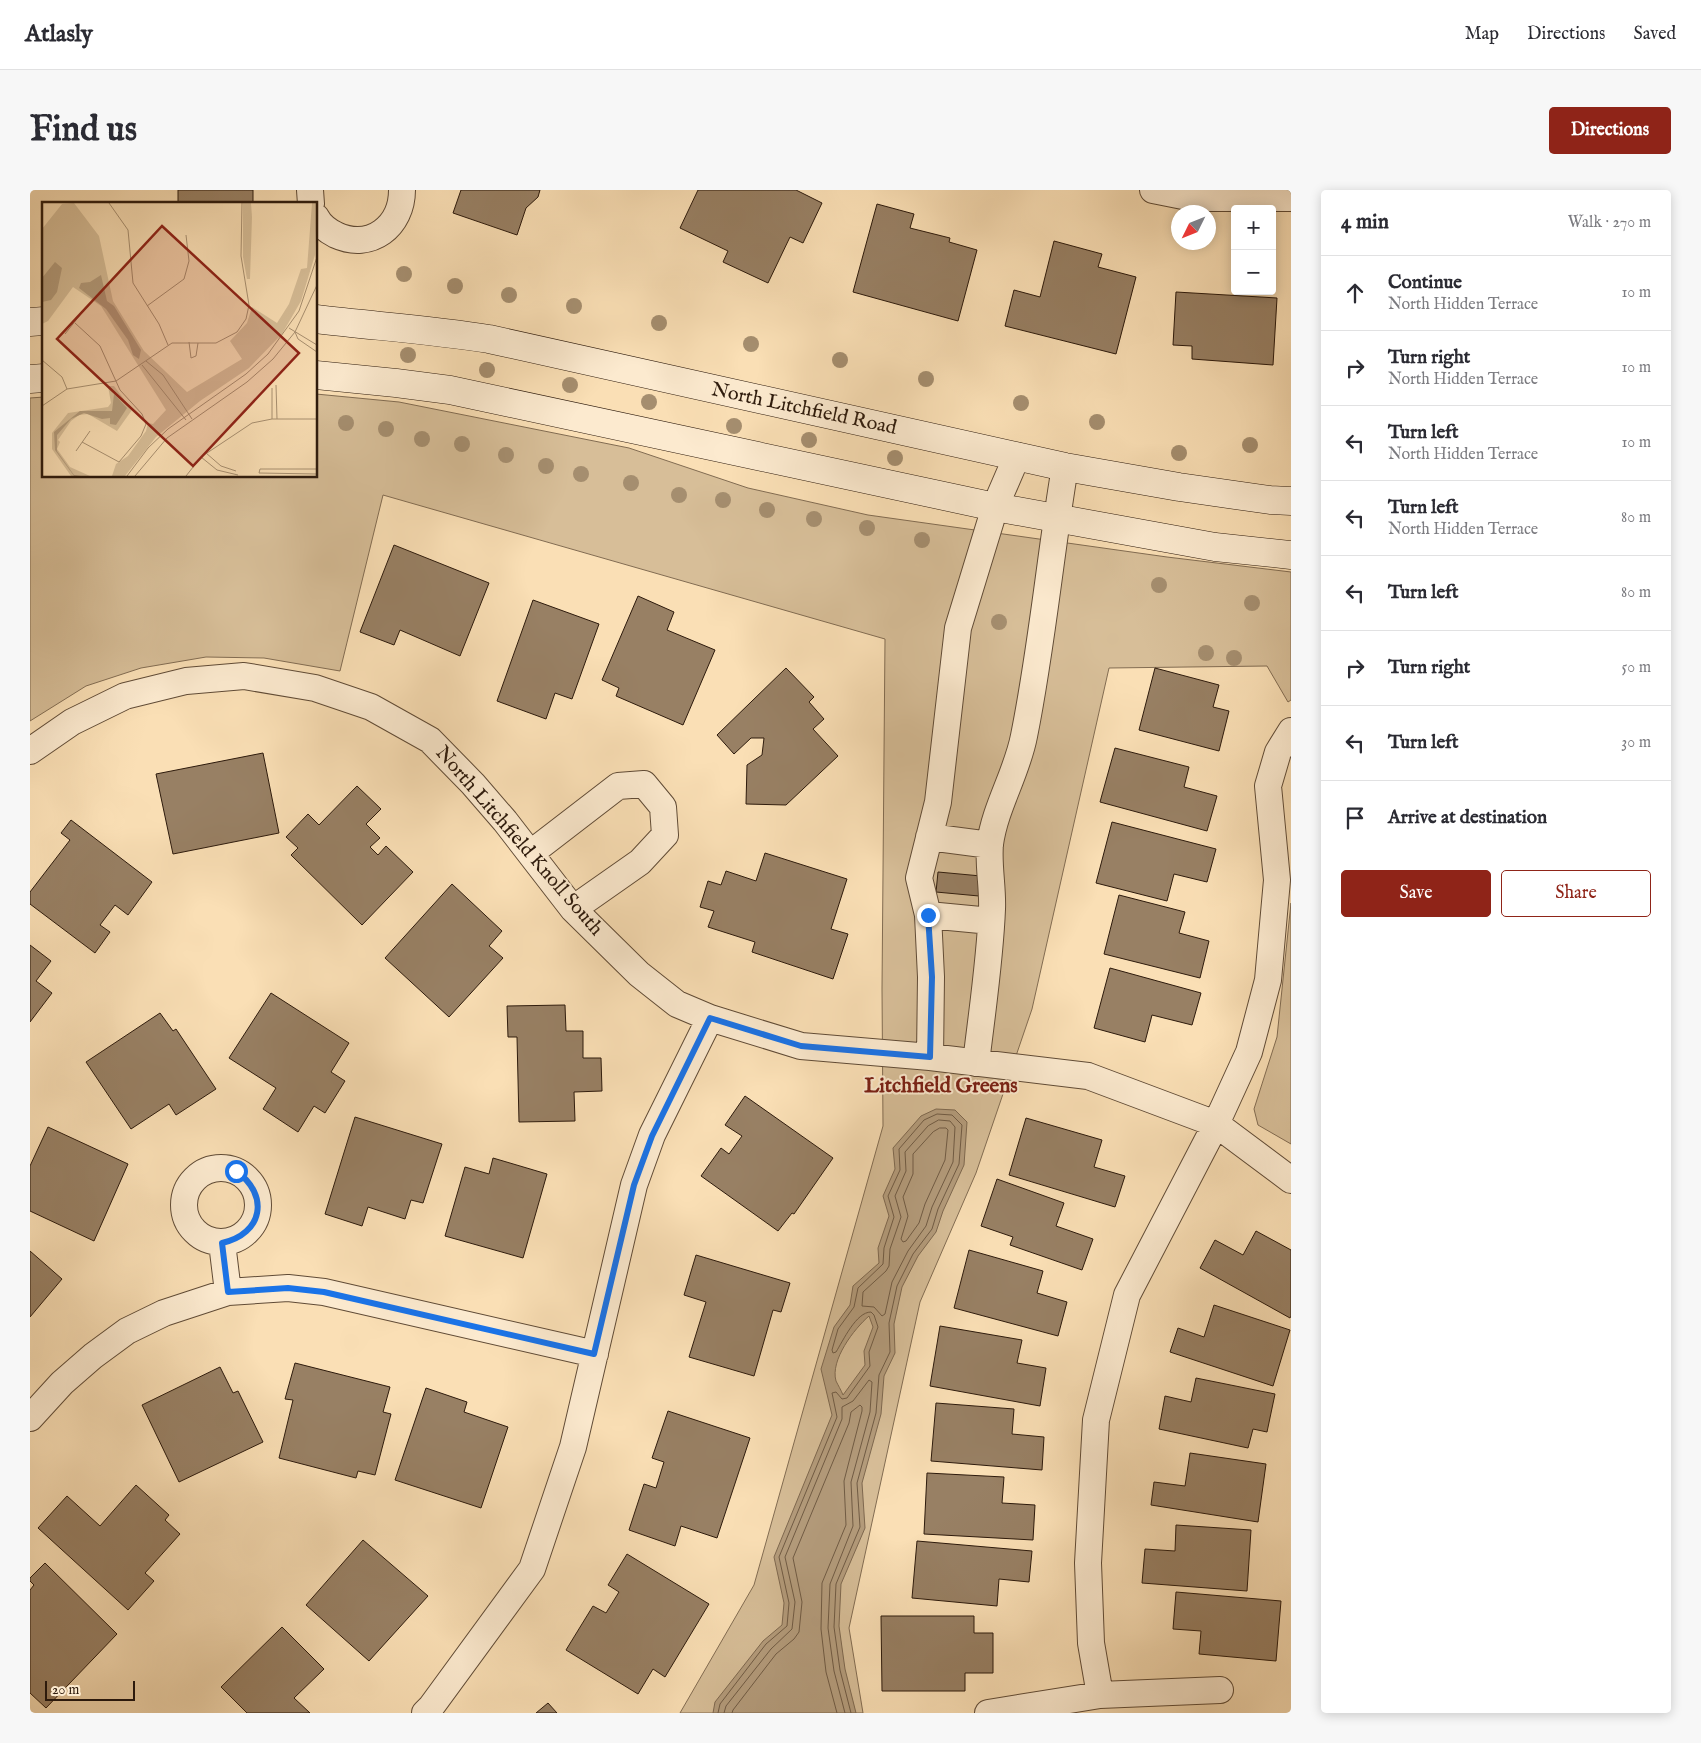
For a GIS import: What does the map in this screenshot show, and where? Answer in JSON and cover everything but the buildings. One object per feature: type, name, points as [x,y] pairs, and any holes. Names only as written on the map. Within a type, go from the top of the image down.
[{"type":"main road","name":"North Litchfield Road","points":[[318,319],[438,331],[489,339],[1065,467],[1178,487],[1270,500],[1291,500]]},
{"type":"main road","points":[[318,375],[450,390],[995,507],[1215,547],[1291,555]]},
{"type":"street","points":[[318,219],[329,232],[343,238],[359,241],[374,237],[387,229],[397,217],[402,202],[402,190]]},
{"type":"street","points":[[1154,190],[1192,194],[1291,198]]},
{"type":"street","points":[[930,1057],[932,977],[928,915],[919,878],[938,802],[958,628],[995,507],[1017,456]]},
{"type":"street","points":[[976,1063],[990,950],[992,908],[990,845],[994,826],[1024,739],[1042,638],[1056,518],[1065,467]]},
{"type":"street","name":"North Litchfield Knoll South","points":[[30,751],[72,722],[126,696],[186,681],[244,676],[315,688],[371,707],[430,740],[473,784],[531,853],[574,909],[640,974],[677,1004],[710,1018],[801,1046],[930,1057],[1088,1076],[1216,1124],[1291,1180]]},
{"type":"street","points":[[1100,1695],[1091,1643],[1088,1563],[1096,1420],[1127,1295],[1216,1124],[1248,1052],[1268,980],[1277,880],[1268,786],[1278,752],[1291,731]]},
{"type":"street","points":[[531,853],[618,786],[644,784],[663,806],[665,835],[640,862],[574,909]]},
{"type":"street","points":[[929,837],[990,845]]},
{"type":"street","points":[[928,915],[991,921]]},
{"type":"street","points":[[425,1713],[532,1569],[573,1447],[634,1185],[652,1136],[710,1018]]},
{"type":"street","points":[[222,1243],[228,1292]]},
{"type":"street","points":[[30,1418],[62,1383],[93,1356],[127,1331],[164,1313],[228,1292],[288,1288],[324,1292],[594,1354]]},
{"type":"street","points":[[988,1713],[1100,1695],[1220,1690]]},
{"type":"shaded area","points":[[318,394],[399,402],[629,448],[748,488],[868,515],[1167,557],[1291,572],[1291,700],[1288,702],[1267,666],[1109,668],[1032,1009],[976,1173],[920,1302],[849,1628],[863,1713],[680,1713],[754,1585],[883,1126],[882,989],[885,639],[383,495],[340,671],[264,658],[206,657],[141,668],[86,686],[30,721],[30,398],[42,397],[42,478],[318,478]]},
{"type":"shaded area","points":[[1291,903],[1291,1144],[1258,1125],[1254,1109],[1277,1037]]},
{"type":"water","points":[[936,1109],[955,1110],[967,1122],[964,1165],[943,1211],[936,1232],[918,1256],[902,1287],[894,1324],[895,1353],[884,1376],[881,1414],[862,1483],[865,1528],[841,1584],[839,1626],[845,1669],[856,1713],[713,1713],[715,1702],[763,1641],[782,1625],[784,1603],[774,1557],[832,1415],[821,1369],[834,1327],[850,1305],[853,1286],[879,1263],[878,1248],[889,1216],[883,1196],[895,1169],[893,1148],[921,1116]],"holes":[[[869,1316],[873,1327],[864,1351],[865,1365],[843,1395],[836,1381],[835,1373],[840,1355],[850,1337]]]},
{"type":"district","name":"Litchfield Greens","points":[[941,1086]]},
{"type":"route","points":[[236,1171],[246,1178],[254,1188],[258,1200],[253,1224],[245,1234],[235,1240],[222,1243],[228,1292],[288,1288],[324,1292],[594,1354],[634,1185],[652,1136],[710,1018],[801,1046],[930,1057],[932,977],[928,915]]}]
